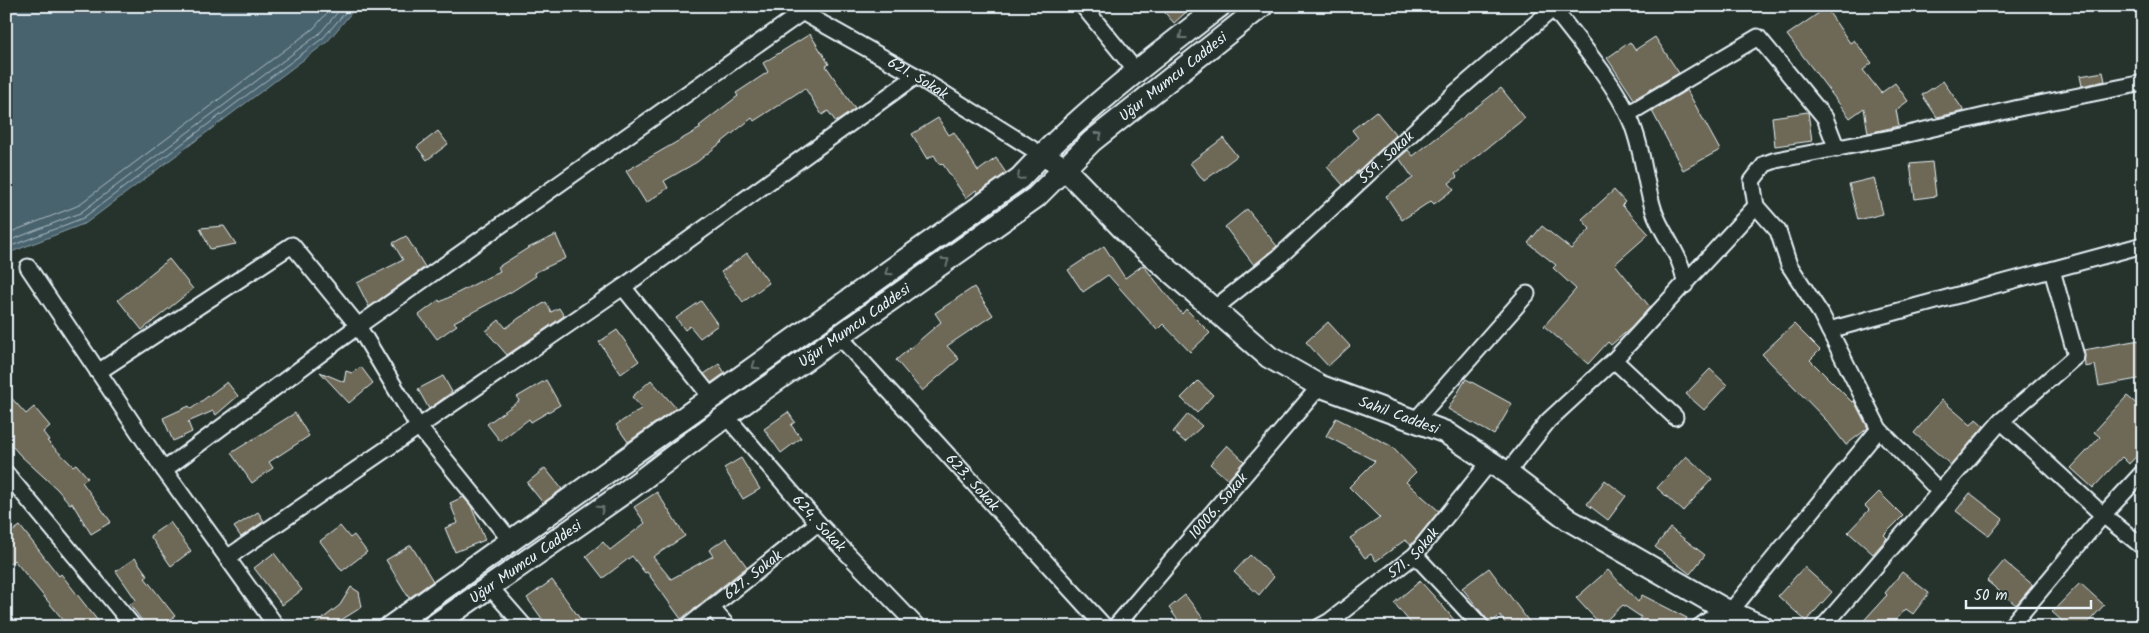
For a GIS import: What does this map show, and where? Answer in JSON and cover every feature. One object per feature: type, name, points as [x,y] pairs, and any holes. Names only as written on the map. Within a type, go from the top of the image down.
[{"type":"street","points":[[1084,6],[1136,71]]},
{"type":"street","name":"Uğur Mumcu Caddesi","points":[[390,627],[1020,178],[1075,122],[1136,71],[1220,6]]},
{"type":"street","name":"Uğur Mumcu Caddesi","points":[[432,627],[628,490],[726,416],[1036,197],[1092,141],[1262,6]]},
{"type":"street","points":[[1555,7],[1628,114],[1636,136],[1654,212],[1680,258],[1684,271],[1684,285]]},
{"type":"street","name":"559. Sokak","points":[[1214,308],[1278,258],[1455,93],[1555,7]]},
{"type":"street","points":[[164,470],[358,326],[801,8]]},
{"type":"street","name":"621. Sokak","points":[[801,8],[1042,154]]},
{"type":"street","points":[[1628,114],[1758,37],[1825,118],[1837,149]]},
{"type":"street","points":[[227,558],[623,287],[916,76]]},
{"type":"street","points":[[1939,491],[1879,429],[1829,330],[1789,266],[1778,231],[1756,206],[1752,181],[1765,164],[1776,160],[1837,149],[2143,83]]},
{"type":"street","name":"Sahil Caddesi","points":[[1042,154],[1064,168],[1133,239],[1269,357],[1320,386],[1445,432],[1499,468],[1568,520],[1727,610],[1762,627]]},
{"type":"street","name":"571. Sokak","points":[[1319,627],[1330,621],[1415,555],[1499,468],[1614,360],[1756,206]]},
{"type":"street","points":[[98,372],[292,245],[358,326],[418,426],[512,541]]},
{"type":"street","points":[[1829,330],[2143,245]]},
{"type":"street","points":[[28,267],[164,470],[277,627]]},
{"type":"street","points":[[1823,627],[2001,421],[2076,356],[2052,270]]},
{"type":"street","points":[[623,287],[711,397]]},
{"type":"street","points":[[1415,421],[1527,294]]},
{"type":"street","name":"623. Sokak","points":[[840,336],[1105,627]]},
{"type":"street","points":[[1614,360],[1675,417]]},
{"type":"street","name":"10006. Sokak","points":[[1115,627],[1320,386]]},
{"type":"street","name":"624. Sokak","points":[[726,416],[818,522],[918,627]]},
{"type":"street","points":[[2001,421],[2103,515],[2143,548]]},
{"type":"street","points":[[1699,627],[1727,610],[1879,429]]},
{"type":"street","points":[[2010,627],[2103,515],[2143,472]]},
{"type":"street","points":[[6,473],[134,627]]},
{"type":"street","name":"627. Sokak","points":[[687,627],[818,522]]},
{"type":"street","points":[[1415,555],[1482,627]]},
{"type":"street","points":[[490,587],[526,627]]},
{"type":"street","points":[[712,608],[728,627]]},
{"type":"water","points":[[6,6],[357,6],[327,42],[86,223],[6,254]]},
{"type":"building","points":[[1159,6],[1193,6],[1174,23]]},
{"type":"building","points":[[1826,8],[1850,43],[1854,40],[1872,63],[1863,70],[1881,93],[1895,83],[1908,101],[1896,110],[1899,126],[1868,133],[1864,108],[1850,118],[1787,35]]},
{"type":"building","points":[[810,34],[829,64],[826,66],[855,109],[836,122],[828,111],[822,115],[805,88],[754,121],[752,118],[697,162],[664,181],[668,188],[646,203],[626,171],[701,128],[699,126],[738,96],[736,93],[768,72],[763,63]]},
{"type":"building","points":[[1655,37],[1679,73],[1634,99],[1607,58],[1630,42],[1635,50]]},
{"type":"building","points":[[2103,72],[2105,81],[2082,86],[2080,76]]},
{"type":"building","points":[[1943,81],[1964,111],[1937,117],[1922,95]]},
{"type":"building","points":[[1501,88],[1525,118],[1455,174],[1457,177],[1449,183],[1454,189],[1434,204],[1431,201],[1402,220],[1386,196],[1413,178],[1399,158],[1408,150],[1413,156]]},
{"type":"building","points":[[1687,90],[1720,150],[1683,170],[1652,111]]},
{"type":"building","points":[[1376,111],[1396,135],[1343,185],[1327,167],[1358,138],[1352,130]]},
{"type":"building","points":[[1808,112],[1812,141],[1775,146],[1772,117]]},
{"type":"building","points":[[938,118],[949,135],[954,132],[978,171],[996,158],[1006,173],[978,193],[976,190],[966,198],[942,163],[940,165],[934,155],[927,159],[912,134]]},
{"type":"building","points":[[438,131],[448,144],[427,160],[417,147]]},
{"type":"building","points":[[1223,138],[1237,156],[1204,181],[1190,163]]},
{"type":"building","points":[[1932,162],[1936,196],[1915,199],[1910,164]]},
{"type":"building","points":[[1874,178],[1883,214],[1858,220],[1849,184]]},
{"type":"building","points":[[1614,190],[1625,202],[1622,205],[1649,234],[1615,264],[1650,307],[1631,328],[1611,345],[1608,342],[1588,364],[1544,326],[1576,289],[1553,268],[1556,265],[1528,243],[1542,226],[1571,249],[1590,229],[1582,219]]},
{"type":"building","points":[[1247,209],[1277,246],[1254,265],[1225,227]]},
{"type":"building","points":[[224,226],[236,244],[210,249],[200,228]]},
{"type":"building","points":[[556,235],[566,258],[534,273],[536,276],[511,292],[454,322],[457,325],[437,339],[419,315],[439,300],[440,302],[500,271],[498,267],[528,248]]},
{"type":"building","points":[[406,236],[425,267],[369,307],[357,283],[403,260],[393,243]]},
{"type":"building","points":[[1104,246],[1125,278],[1143,265],[1182,314],[1186,309],[1210,333],[1190,352],[1163,324],[1157,330],[1108,275],[1083,292],[1068,270]]},
{"type":"building","points":[[747,253],[769,283],[743,302],[721,272]]},
{"type":"building","points":[[169,259],[193,289],[142,330],[118,300]]},
{"type":"building","points":[[974,287],[993,315],[947,346],[959,359],[922,391],[896,360],[941,322],[935,313]]},
{"type":"building","points":[[701,301],[718,325],[700,338],[690,326],[685,330],[676,318]]},
{"type":"building","points":[[546,302],[551,312],[559,308],[564,316],[507,355],[486,331],[499,320],[506,328]]},
{"type":"building","points":[[1328,322],[1350,346],[1328,366],[1306,342]]},
{"type":"building","points":[[1794,324],[1820,350],[1810,360],[1852,402],[1854,401],[1868,428],[1846,445],[1828,422],[1762,354]]},
{"type":"building","points":[[617,330],[639,361],[621,374],[599,342]]},
{"type":"building","points":[[2139,340],[2143,360],[2143,378],[2099,386],[2095,365],[2085,367],[2084,350]]},
{"type":"building","points":[[719,364],[725,373],[711,383],[704,374]]},
{"type":"building","points":[[361,367],[373,383],[349,403],[320,372],[344,382],[346,371],[352,373]]},
{"type":"building","points":[[1710,369],[1727,385],[1704,410],[1686,394]]},
{"type":"building","points":[[443,376],[452,392],[429,409],[418,389]]},
{"type":"building","points":[[1466,379],[1512,404],[1494,435],[1448,409]]},
{"type":"building","points":[[546,380],[560,405],[531,422],[529,419],[500,441],[487,424],[519,401],[517,397]]},
{"type":"building","points":[[651,380],[676,408],[628,442],[616,425],[642,408],[632,397]]},
{"type":"building","points":[[1198,381],[1213,395],[1197,413],[1181,398]]},
{"type":"building","points":[[227,382],[238,396],[216,415],[213,411],[188,422],[192,432],[173,441],[163,418],[189,406],[191,409]]},
{"type":"building","points":[[6,392],[26,414],[34,407],[50,426],[43,432],[49,440],[47,441],[73,466],[76,464],[88,478],[82,482],[111,522],[91,534],[72,503],[70,504],[6,439]]},
{"type":"building","points":[[2127,396],[2143,409],[2143,449],[2129,464],[2122,457],[2093,488],[2071,468],[2100,437],[2094,432]]},
{"type":"building","points":[[1942,400],[1971,425],[1976,419],[1984,426],[1951,465],[1914,433]]},
{"type":"building","points":[[788,412],[795,422],[791,425],[801,438],[781,453],[764,429]]},
{"type":"building","points":[[295,413],[309,436],[269,462],[273,468],[252,483],[231,453]]},
{"type":"building","points":[[1188,414],[1202,426],[1185,442],[1173,432]]},
{"type":"building","points":[[1336,418],[1391,446],[1416,472],[1406,482],[1439,511],[1411,545],[1405,540],[1376,561],[1371,554],[1365,558],[1350,538],[1380,518],[1349,487],[1375,461],[1326,436]]},
{"type":"building","points":[[1227,445],[1244,461],[1228,480],[1210,464]]},
{"type":"building","points":[[1686,456],[1712,479],[1683,511],[1657,488]]},
{"type":"building","points":[[741,458],[760,489],[743,499],[724,468]]},
{"type":"building","points":[[545,468],[562,489],[543,503],[527,483]]},
{"type":"building","points":[[1605,480],[1626,496],[1608,520],[1587,504]]},
{"type":"building","points":[[657,492],[685,536],[653,557],[671,579],[713,556],[709,550],[726,538],[747,567],[681,619],[647,572],[645,573],[632,556],[603,578],[586,556],[603,542],[610,550],[645,523],[634,507]]},
{"type":"building","points":[[1879,492],[1903,516],[1884,535],[1887,538],[1873,554],[1848,532],[1869,510],[1865,506]]},
{"type":"building","points":[[1970,493],[2003,519],[1989,536],[1956,511]]},
{"type":"building","points":[[463,497],[471,506],[485,540],[455,552],[445,528],[458,523],[450,503]]},
{"type":"building","points":[[258,512],[264,521],[241,537],[234,527]]},
{"type":"building","points":[[170,522],[191,551],[171,566],[150,536]]},
{"type":"building","points":[[20,526],[59,576],[61,574],[98,621],[91,627],[69,627],[14,560],[6,566],[6,536]]},
{"type":"building","points":[[340,526],[350,538],[354,535],[367,552],[342,571],[320,541]]},
{"type":"building","points":[[1670,528],[1705,555],[1690,574],[1655,547]]},
{"type":"building","points":[[411,545],[433,581],[409,598],[386,560]]},
{"type":"building","points":[[274,553],[302,590],[282,605],[254,568]]},
{"type":"building","points":[[1250,555],[1274,577],[1259,595],[1234,572]]},
{"type":"building","points":[[135,558],[148,576],[145,578],[175,616],[161,627],[147,627],[130,605],[136,600],[116,571]]},
{"type":"building","points":[[2004,561],[2033,585],[2016,605],[1987,581]]},
{"type":"building","points":[[1804,567],[1832,592],[1806,621],[1778,596]]},
{"type":"building","points":[[1489,568],[1533,627],[1508,627],[1500,616],[1490,623],[1462,588]]},
{"type":"building","points":[[1608,570],[1638,602],[1642,595],[1687,618],[1683,627],[1654,627],[1640,620],[1641,617],[1623,605],[1601,625],[1576,598]]},
{"type":"building","points":[[1902,572],[1929,593],[1913,614],[1906,609],[1889,627],[1858,627],[1887,595],[1885,593]]},
{"type":"building","points":[[552,580],[586,627],[548,627],[527,598]]},
{"type":"building","points":[[1420,581],[1460,627],[1414,627],[1394,603]]},
{"type":"building","points":[[2080,583],[2104,605],[2084,627],[2069,627],[2052,612]]},
{"type":"building","points":[[351,587],[359,592],[362,607],[330,627],[312,627],[340,605]]},
{"type":"building","points":[[1185,595],[1205,621],[1198,627],[1183,627],[1169,608]]}]
